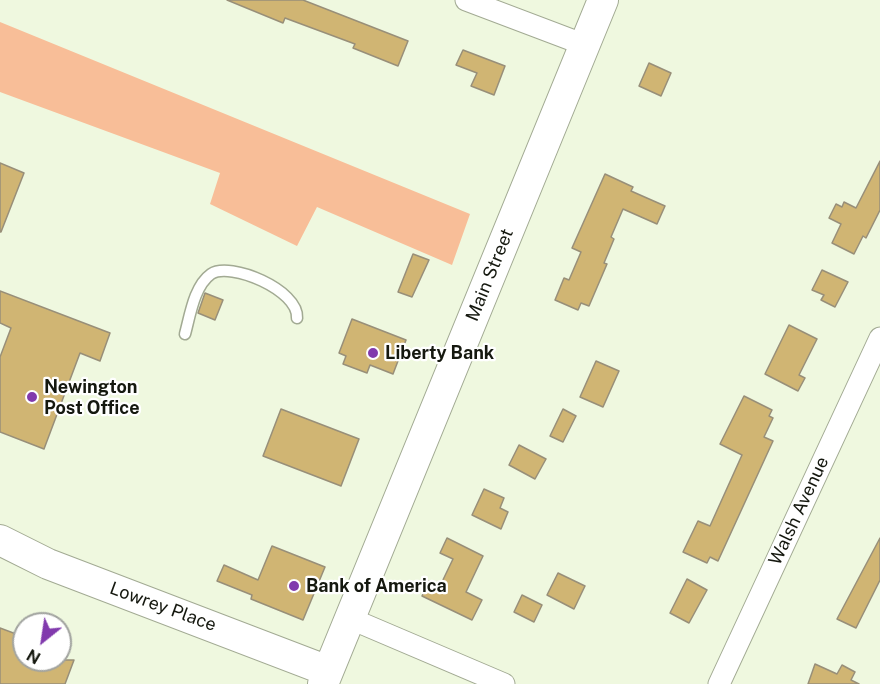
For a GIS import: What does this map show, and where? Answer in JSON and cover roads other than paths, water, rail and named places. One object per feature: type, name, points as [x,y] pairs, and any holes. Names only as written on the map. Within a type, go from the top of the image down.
[{"type":"main road","name":"Main Street","points":[[325,677],[603,0]]},
{"type":"main road","name":"Lowrey Place","points":[[0,540],[75,574],[192,617],[325,677]]},
{"type":"street","points":[[466,0],[585,45]]},
{"type":"street","name":"Walsh Avenue","points":[[719,684],[880,338]]},
{"type":"street","points":[[349,618],[504,684]]},
{"type":"lane","points":[[185,334],[199,290],[206,279],[219,271],[232,271],[280,289],[295,304],[297,318]]},
{"type":"place","name":"Liberty Bank","points":[[373,353]]},
{"type":"place","name":"Newington Post Office","points":[[32,397]]},
{"type":"place","name":"Bank of America","points":[[294,586]]}]
